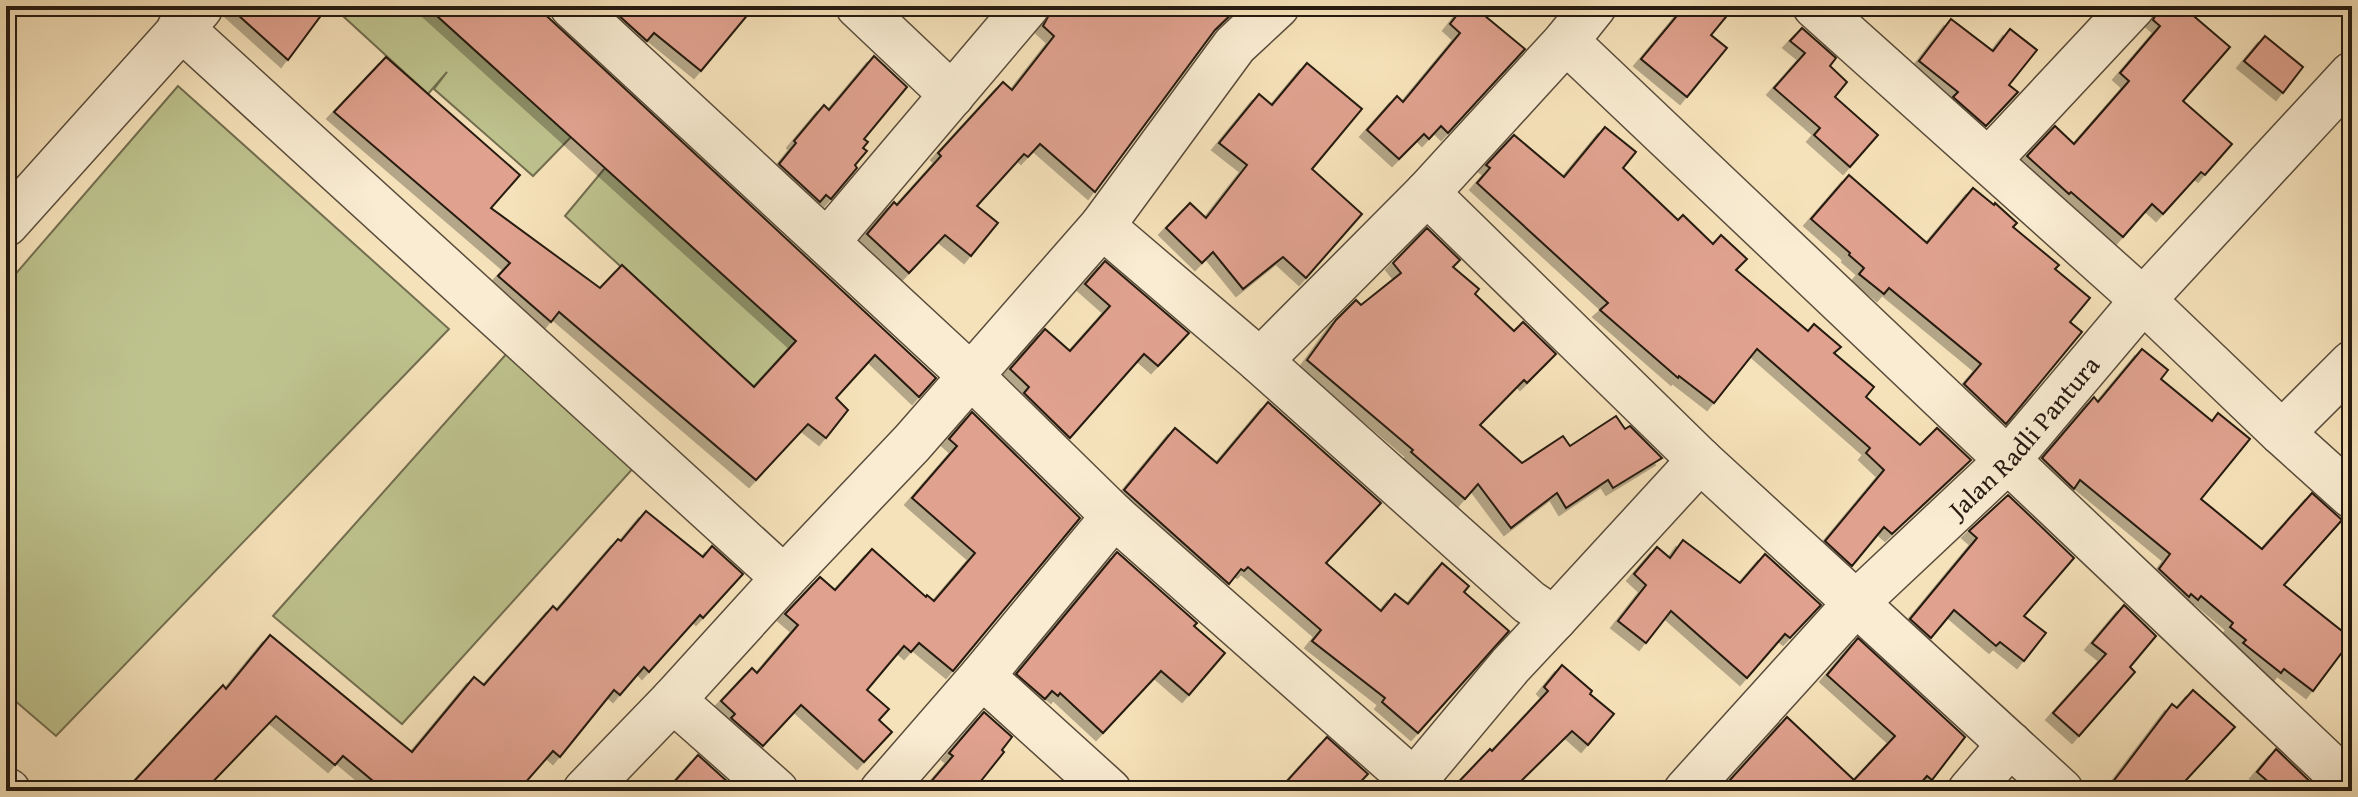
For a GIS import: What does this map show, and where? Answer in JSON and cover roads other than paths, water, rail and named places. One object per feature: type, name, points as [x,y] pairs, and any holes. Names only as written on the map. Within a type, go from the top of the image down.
[{"type":"street","points":[[572,6],[971,376],[1114,516],[1420,786],[1510,666],[1700,460]]},
{"type":"street","points":[[858,6],[952,95]]},
{"type":"street","points":[[827,242],[1027,6]]},
{"type":"street","points":[[585,791],[912,443],[1102,226],[1235,45],[1277,6]]},
{"type":"street","points":[[1260,361],[1427,193],[1566,41],[1594,6]]},
{"type":"street","points":[[1815,6],[2143,300],[2352,496]]},
{"type":"street","points":[[1989,160],[2133,6]]},
{"type":"street","points":[[6,224],[191,17],[784,578]]},
{"type":"street","points":[[1566,41],[2352,787]]},
{"type":"street","name":"Jalan Radli Pantura","points":[[1686,791],[1857,602],[2007,461],[2143,300],[2352,74]]},
{"type":"street","points":[[1427,193],[1700,460],[2061,791]]},
{"type":"street","points":[[1102,226],[1260,361],[1529,602],[1554,619]]},
{"type":"street","points":[[2282,433],[2352,363]]},
{"type":"street","points":[[882,791],[1114,516]]},
{"type":"street","points":[[982,676],[1109,791]]},
{"type":"street","points":[[673,700],[776,791]]},
{"type":"street","points":[[1970,791],[2010,744]]}]
